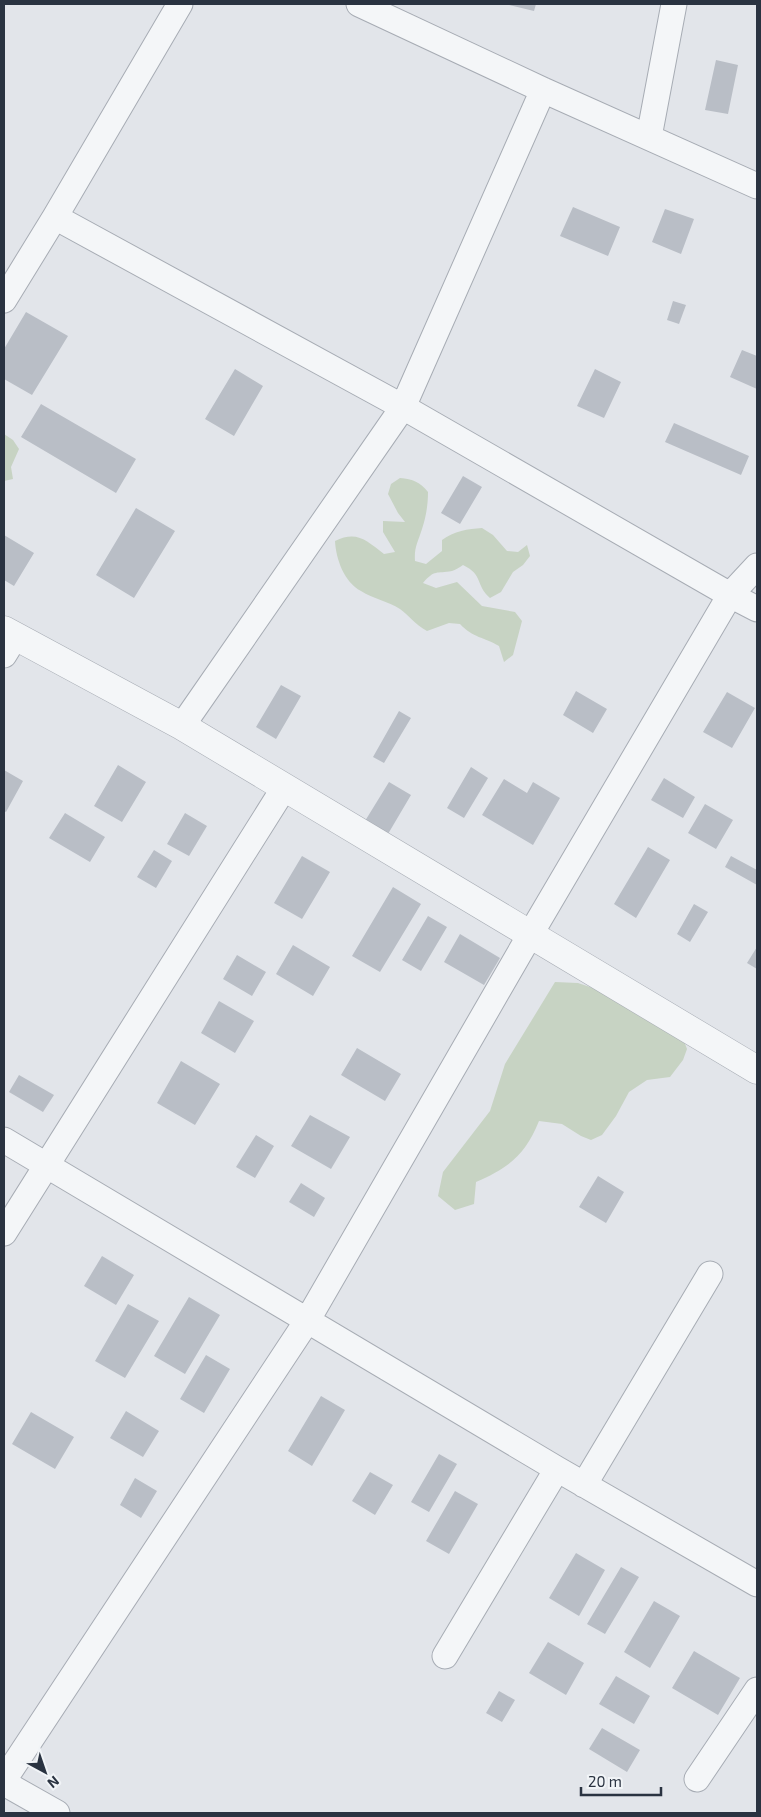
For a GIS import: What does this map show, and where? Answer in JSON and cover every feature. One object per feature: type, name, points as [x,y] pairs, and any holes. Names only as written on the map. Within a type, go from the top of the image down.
[{"type":"street","points":[[4,300],[56,217],[180,4]]},
{"type":"street","points":[[359,4],[543,90],[757,186]]},
{"type":"street","points":[[649,137],[674,4]]},
{"type":"street","points":[[182,726],[403,407],[543,90]]},
{"type":"street","points":[[56,217],[403,407],[757,609]]},
{"type":"street","points":[[57,1813],[4,1782],[307,1321],[530,935],[730,595],[757,566]]},
{"type":"street","points":[[8,641],[182,726],[757,1070]]},
{"type":"street","points":[[4,1233],[284,788]]},
{"type":"street","points":[[4,1140],[584,1485],[757,1584]]},
{"type":"street","points":[[584,1485],[710,1274]]},
{"type":"street","points":[[445,1656],[557,1469]]},
{"type":"street","points":[[697,1779],[757,1690]]},
{"type":"green space","points":[[4,434],[13,440],[19,449],[11,467],[13,479],[4,481]]},
{"type":"green space","points":[[400,478],[416,482],[428,492],[426,515],[416,548],[415,561],[426,564],[442,551],[442,540],[456,533],[472,529],[482,528],[493,535],[507,551],[518,552],[527,545],[530,556],[523,565],[513,572],[501,592],[490,598],[482,589],[477,576],[463,565],[452,571],[433,574],[423,583],[436,588],[457,582],[482,606],[515,612],[522,621],[513,655],[504,662],[499,646],[494,643],[474,635],[460,624],[449,623],[427,631],[400,609],[355,587],[342,569],[335,541],[343,538],[361,538],[384,554],[395,552],[383,532],[383,521],[405,522],[388,494],[391,484]]},
{"type":"green space","points":[[555,982],[578,983],[602,991],[639,1016],[681,1033],[687,1049],[683,1060],[670,1077],[647,1080],[629,1092],[616,1116],[602,1135],[591,1140],[562,1124],[539,1121],[528,1143],[515,1159],[498,1171],[476,1182],[474,1204],[455,1210],[438,1196],[443,1172],[490,1111],[505,1064]]},
{"type":"building","points":[[505,4],[536,4],[534,11]]},
{"type":"building","points":[[716,60],[738,65],[728,114],[705,110]]},
{"type":"building","points":[[573,207],[620,227],[608,256],[560,236]]},
{"type":"building","points":[[665,209],[694,219],[681,254],[652,242]]},
{"type":"building","points":[[673,301],[686,305],[679,324],[667,320]]},
{"type":"building","points":[[26,312],[68,336],[32,395],[4,379],[4,349]]},
{"type":"building","points":[[742,350],[757,356],[757,389],[730,377]]},
{"type":"building","points":[[235,369],[263,386],[234,436],[205,419]]},
{"type":"building","points":[[595,369],[621,382],[604,418],[577,406]]},
{"type":"building","points":[[41,404],[136,459],[116,493],[21,437]]},
{"type":"building","points":[[674,423],[749,456],[741,475],[665,442]]},
{"type":"building","points":[[463,476],[482,487],[460,524],[441,513]]},
{"type":"building","points":[[136,508],[175,531],[134,598],[96,575]]},
{"type":"building","points":[[4,535],[34,553],[14,586],[4,580]]},
{"type":"building","points":[[281,685],[301,696],[276,739],[256,727]]},
{"type":"building","points":[[576,691],[607,709],[593,733],[563,715]]},
{"type":"building","points":[[727,692],[755,708],[732,748],[703,732]]},
{"type":"building","points":[[399,711],[411,718],[384,763],[373,757]]},
{"type":"building","points":[[118,765],[146,782],[122,822],[94,806]]},
{"type":"building","points":[[471,767],[488,778],[464,818],[447,808]]},
{"type":"building","points":[[4,770],[23,781],[6,812],[4,811]]},
{"type":"building","points":[[664,778],[695,797],[683,818],[651,800]]},
{"type":"building","points":[[504,779],[527,793],[533,782],[560,798],[533,845],[482,815]]},
{"type":"building","points":[[389,782],[411,795],[388,834],[365,821]]},
{"type":"building","points":[[705,804],[733,820],[716,849],[688,833]]},
{"type":"building","points":[[65,813],[105,837],[90,862],[49,838]]},
{"type":"building","points":[[185,813],[207,826],[189,856],[167,844]]},
{"type":"building","points":[[648,847],[670,860],[636,918],[614,904]]},
{"type":"building","points":[[154,850],[172,861],[156,888],[137,877]]},
{"type":"building","points":[[302,856],[330,872],[302,919],[274,903]]},
{"type":"building","points":[[731,856],[757,870],[757,885],[725,867]]},
{"type":"building","points":[[393,887],[421,904],[380,972],[352,956]]},
{"type":"building","points":[[694,904],[708,912],[690,942],[677,934]]},
{"type":"building","points":[[428,916],[447,927],[421,971],[402,960]]},
{"type":"building","points":[[460,934],[500,958],[484,985],[444,962]]},
{"type":"building","points":[[293,945],[330,967],[313,996],[276,974]]},
{"type":"building","points":[[757,947],[757,969],[747,963]]},
{"type":"building","points":[[237,955],[266,972],[252,996],[223,979]]},
{"type":"building","points":[[219,1001],[254,1021],[235,1053],[201,1033]]},
{"type":"building","points":[[357,1048],[401,1074],[385,1101],[341,1075]]},
{"type":"building","points":[[181,1061],[220,1084],[195,1125],[157,1103]]},
{"type":"building","points":[[19,1075],[54,1095],[43,1112],[9,1092]]},
{"type":"building","points":[[310,1115],[350,1137],[331,1169],[291,1146]]},
{"type":"building","points":[[256,1135],[274,1146],[255,1178],[236,1167]]},
{"type":"building","points":[[598,1176],[624,1192],[606,1223],[579,1207]]},
{"type":"building","points":[[301,1183],[325,1198],[314,1217],[289,1202]]},
{"type":"building","points":[[102,1256],[134,1275],[116,1305],[84,1286]]},
{"type":"building","points":[[189,1297],[220,1315],[185,1374],[154,1356]]},
{"type":"building","points":[[128,1304],[159,1321],[125,1378],[95,1361]]},
{"type":"building","points":[[206,1355],[230,1369],[204,1413],[180,1399]]},
{"type":"building","points":[[321,1396],[345,1410],[312,1466],[288,1451]]},
{"type":"building","points":[[126,1411],[159,1431],[143,1457],[110,1438]]},
{"type":"building","points":[[31,1412],[74,1437],[55,1469],[12,1444]]},
{"type":"building","points":[[439,1454],[457,1464],[429,1512],[411,1502]]},
{"type":"building","points":[[370,1472],[393,1485],[375,1515],[352,1501]]},
{"type":"building","points":[[135,1478],[157,1491],[141,1518],[120,1505]]},
{"type":"building","points":[[455,1491],[478,1504],[449,1554],[426,1541]]},
{"type":"building","points":[[576,1553],[605,1570],[579,1616],[549,1598]]},
{"type":"building","points":[[621,1567],[639,1577],[605,1634],[587,1624]]},
{"type":"building","points":[[654,1601],[680,1616],[650,1668],[624,1652]]},
{"type":"building","points":[[548,1642],[584,1663],[566,1695],[529,1673]]},
{"type":"building","points":[[694,1651],[740,1678],[718,1715],[672,1688]]},
{"type":"building","points":[[616,1676],[650,1696],[634,1724],[599,1704]]},
{"type":"building","points":[[499,1691],[515,1700],[502,1722],[486,1713]]},
{"type":"building","points":[[602,1728],[640,1750],[627,1772],[589,1749]]}]
